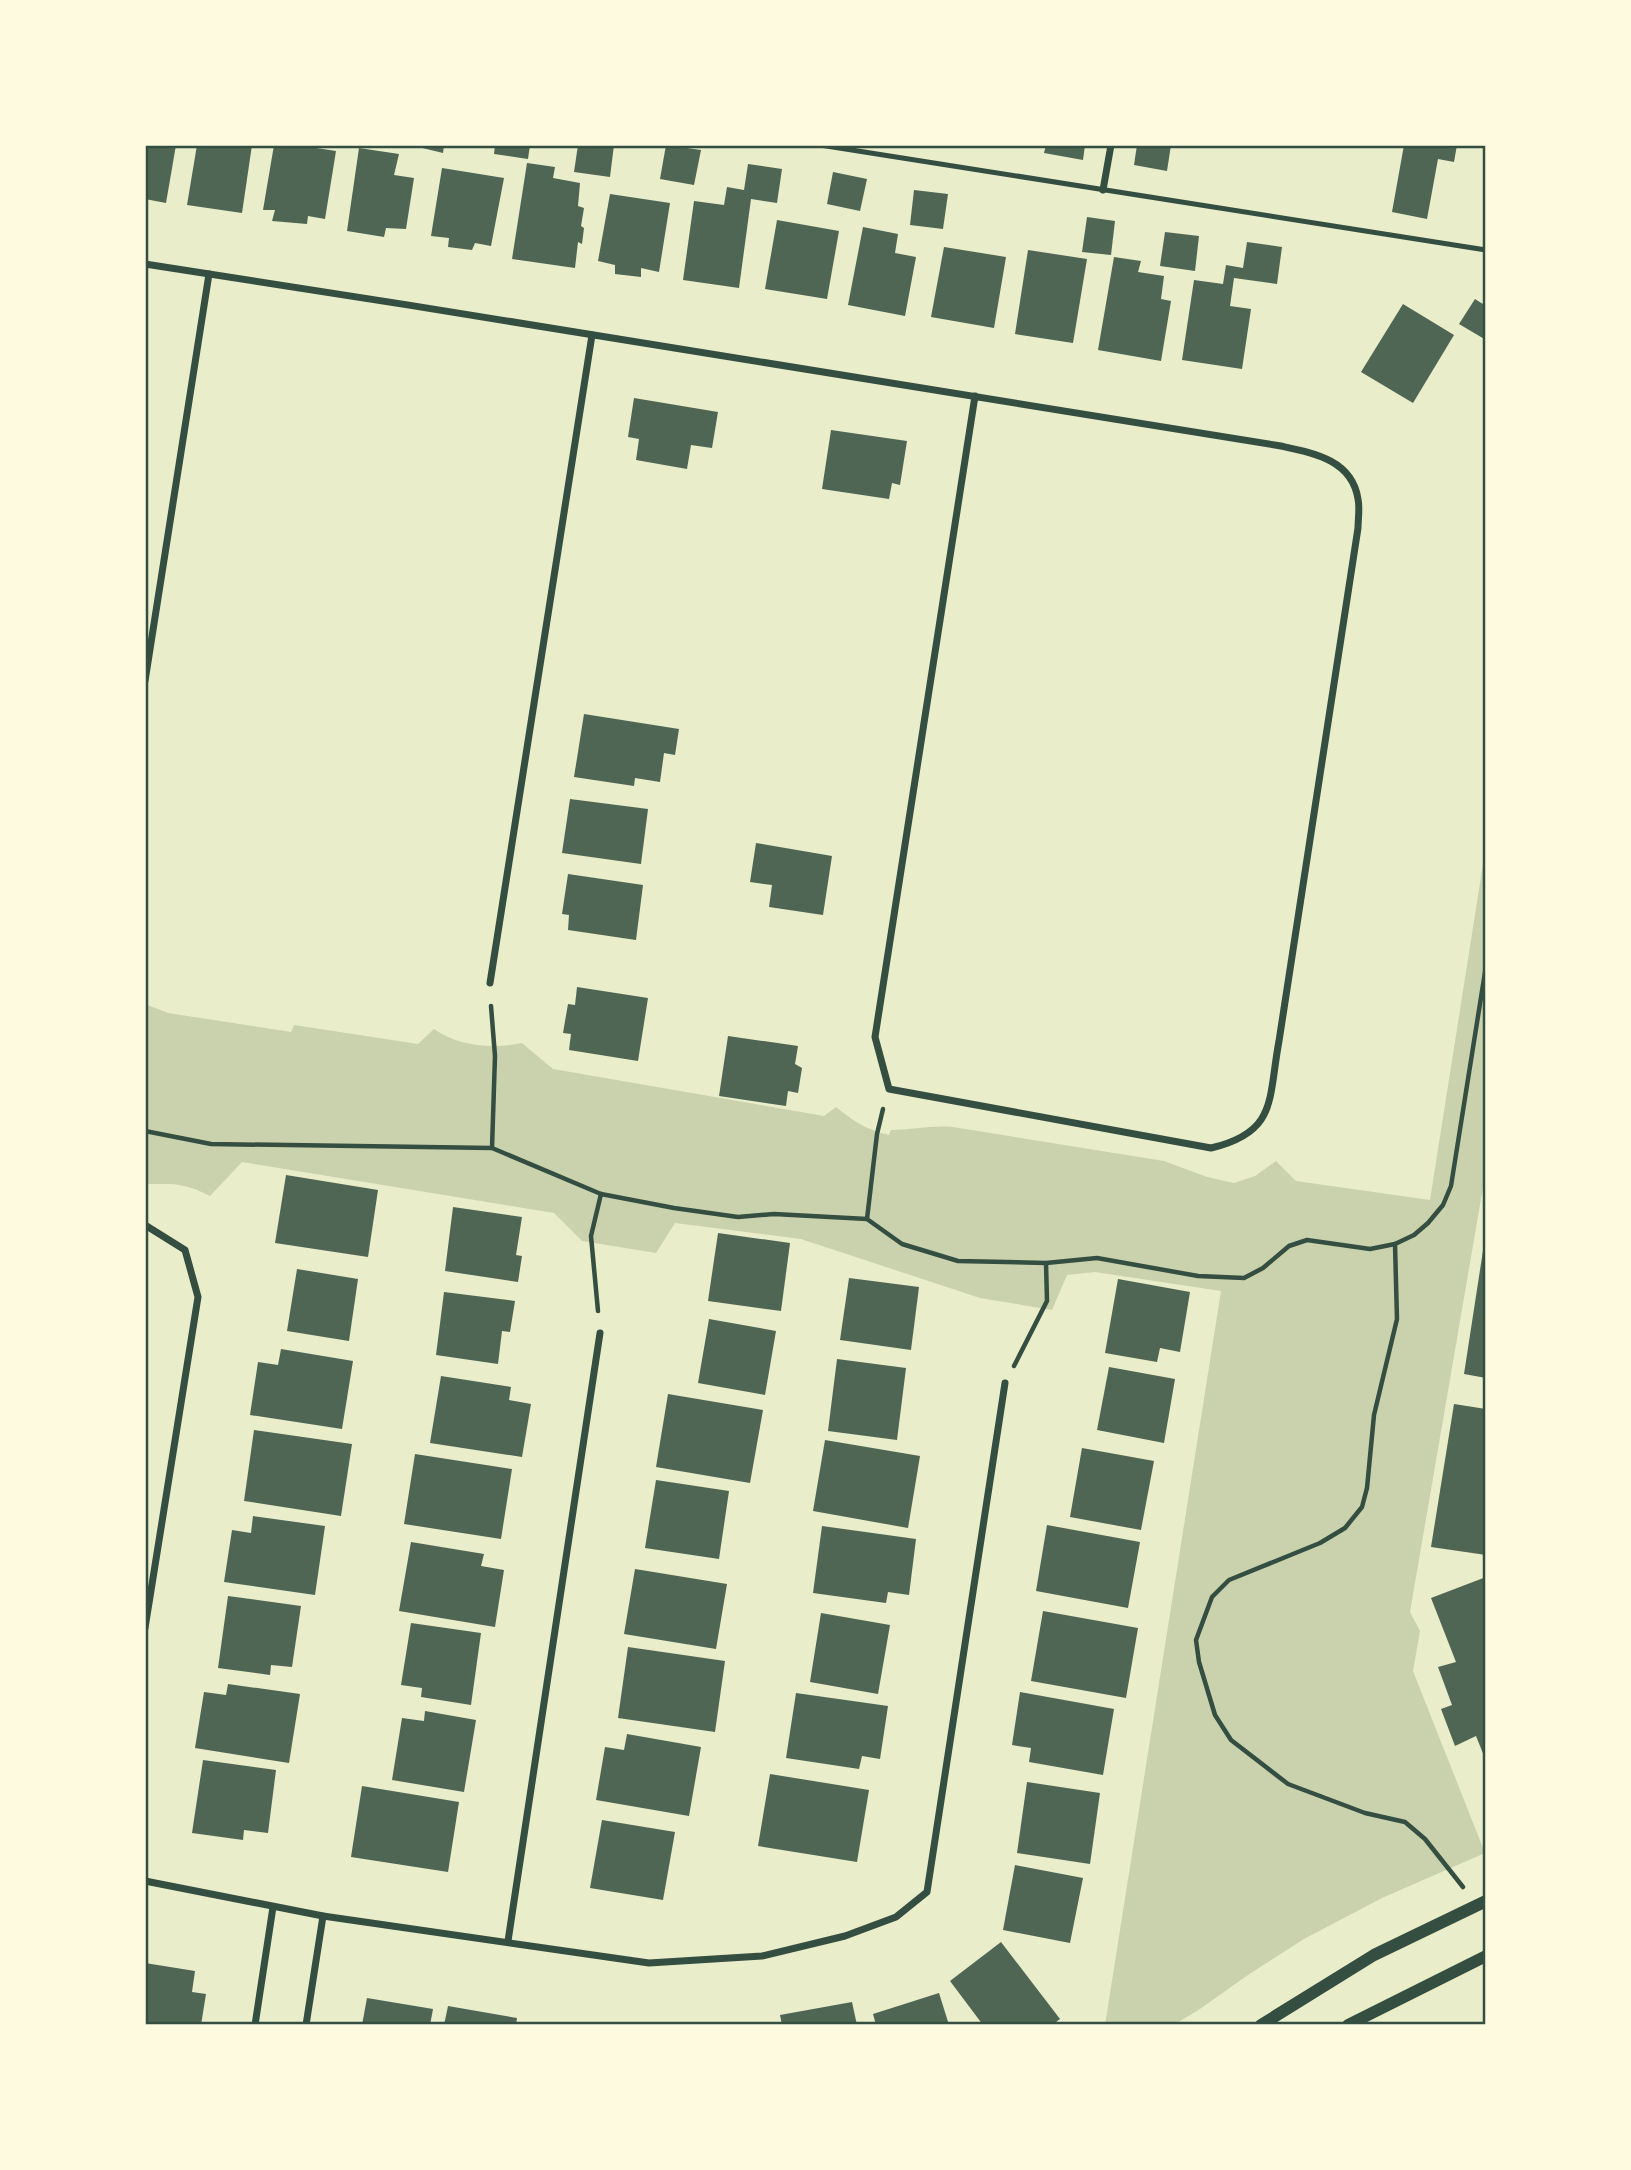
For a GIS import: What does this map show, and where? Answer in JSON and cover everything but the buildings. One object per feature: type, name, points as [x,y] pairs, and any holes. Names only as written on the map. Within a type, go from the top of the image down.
[{"type":"street","points":[[1103,190],[1111,145]]},
{"type":"street","points":[[145,264],[975,396],[1281,446],[1330,460],[1349,474],[1358,499],[1358,528],[1279,1041],[1266,1115],[1255,1130],[1236,1142],[1211,1148],[889,1089],[874,1037],[975,396]]},
{"type":"street","points":[[145,681],[209,274]]},
{"type":"street","points":[[490,983],[592,335]]},
{"type":"street","points":[[145,1225],[185,1250],[198,1297],[145,1628]]},
{"type":"street","points":[[508,1941],[600,1333]]},
{"type":"street","points":[[145,1881],[323,1916],[649,1963],[762,1956],[845,1936],[896,1917],[926,1892],[1005,1383]]},
{"type":"street","points":[[1261,2025],[1374,1955],[1481,1903]]},
{"type":"street","points":[[255,2025],[273,1907]]},
{"type":"street","points":[[306,2025],[323,1916]]},
{"type":"street","points":[[1348,2025],[1486,1956]]},
{"type":"lane","points":[[820,145],[1486,250]]},
{"type":"path","points":[[145,1131],[211,1144],[492,1148],[601,1194],[674,1208],[738,1217],[774,1214],[867,1219],[902,1244],[958,1261],[1046,1263],[1097,1258],[1198,1276],[1244,1278],[1263,1268],[1289,1246],[1307,1240],[1370,1249],[1395,1244],[1414,1235],[1429,1223],[1443,1205],[1451,1186],[1486,966]]},
{"type":"path","points":[[490,983],[495,1056],[492,1148]]},
{"type":"path","points":[[867,1219],[877,1134],[889,1089]]},
{"type":"path","points":[[600,1333],[591,1236],[601,1194]]},
{"type":"path","points":[[1395,1244],[1397,1319],[1374,1415],[1367,1488],[1362,1507],[1345,1528],[1320,1543],[1229,1580],[1212,1597],[1196,1640],[1199,1662],[1216,1715],[1231,1740],[1288,1784],[1366,1813],[1405,1822],[1425,1839],[1481,1903]]},
{"type":"path","points":[[1005,1383],[1047,1301],[1046,1263]]},
{"type":"green space","points":[[1486,845],[1486,1170],[1410,1612],[1420,1631],[1413,1671],[1485,1853],[1382,1898],[1304,1939],[1173,2025],[1105,2025],[1221,1291],[1095,1272],[1067,1275],[1052,1310],[980,1298],[801,1239],[675,1223],[656,1253],[582,1241],[554,1213],[242,1162],[210,1196],[178,1185],[145,1184],[145,1004],[168,1013],[291,1032],[294,1025],[418,1044],[434,1029],[454,1040],[476,1045],[522,1043],[553,1069],[824,1116],[836,1107],[861,1124],[889,1135],[891,1130],[953,1127],[1164,1161],[1207,1177],[1234,1183],[1255,1176],[1276,1161],[1296,1181],[1430,1200]]}]
